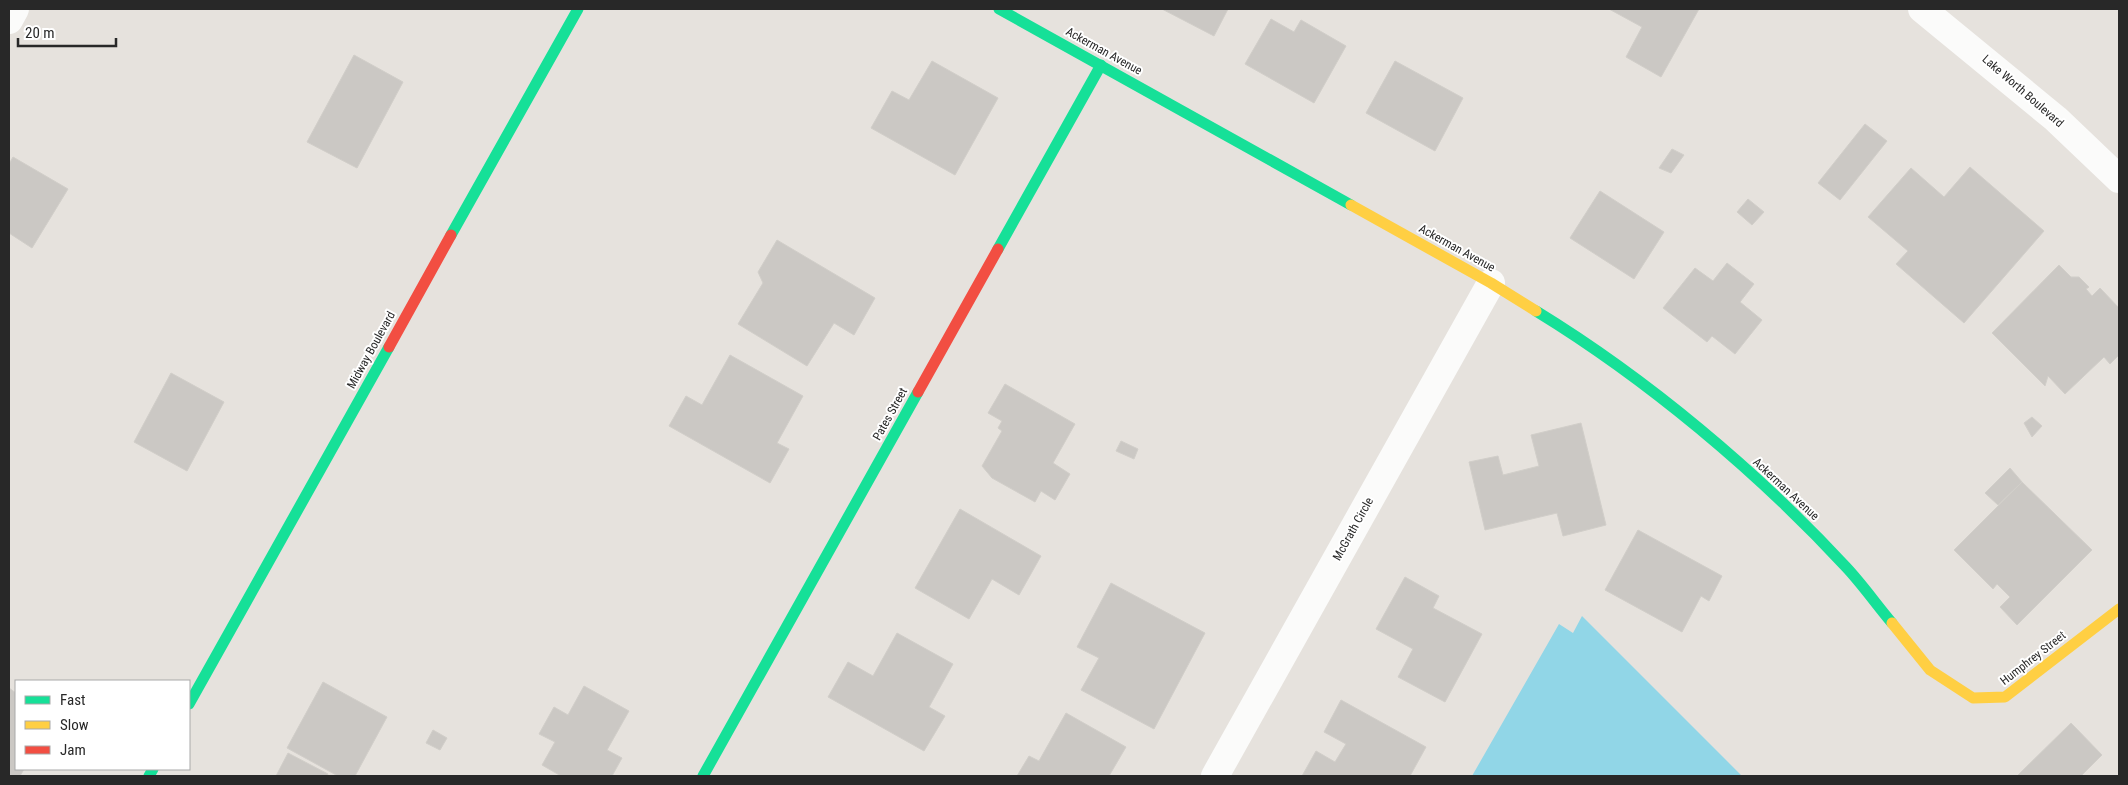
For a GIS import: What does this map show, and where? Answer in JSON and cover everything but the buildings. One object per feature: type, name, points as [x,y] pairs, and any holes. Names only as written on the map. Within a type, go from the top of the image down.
[{"type":"street","points":[[9,20],[15,9]]},
{"type":"street","name":"Midway Boulevard","points":[[190,702],[578,9]]},
{"type":"street","name":"Ackerman Avenue","points":[[999,9],[1491,283],[1582,339],[1686,418],[1786,505],[1855,578]]},
{"type":"street","name":"Lake Worth Boulevard","points":[[1922,9],[2056,119],[2119,179]]},
{"type":"street","name":"Pates Street","points":[[703,776],[1101,65]]},
{"type":"street","name":"McGrath Circle","points":[[1215,776],[1491,283]]},
{"type":"street","name":"Humphrey Street","points":[[1855,578],[1930,670],[1973,698],[2006,697],[2119,610]]},
{"type":"water","points":[[1582,616],[1742,776],[1472,776],[1559,624],[1573,633]]},
{"type":"traffic: fast","points":[[451,235],[578,9]]},
{"type":"traffic: fast","points":[[999,9],[1351,205]]},
{"type":"traffic: fast","points":[[998,249],[1101,65]]},
{"type":"traffic: fast","points":[[1536,311],[1619,366],[1699,428],[1738,462],[1812,531],[1858,580],[1892,623]]},
{"type":"traffic: fast","points":[[190,702],[389,347]]},
{"type":"traffic: fast","points":[[703,776],[918,392]]},
{"type":"traffic: fast","points":[[149,776],[152,770]]},
{"type":"traffic: slow","points":[[1351,205],[1491,283],[1536,311]]},
{"type":"traffic: slow","points":[[1892,623],[1930,670],[1973,698],[2005,697],[2119,609]]},
{"type":"traffic: jam","points":[[389,347],[451,235]]},
{"type":"traffic: jam","points":[[918,392],[998,249]]}]
